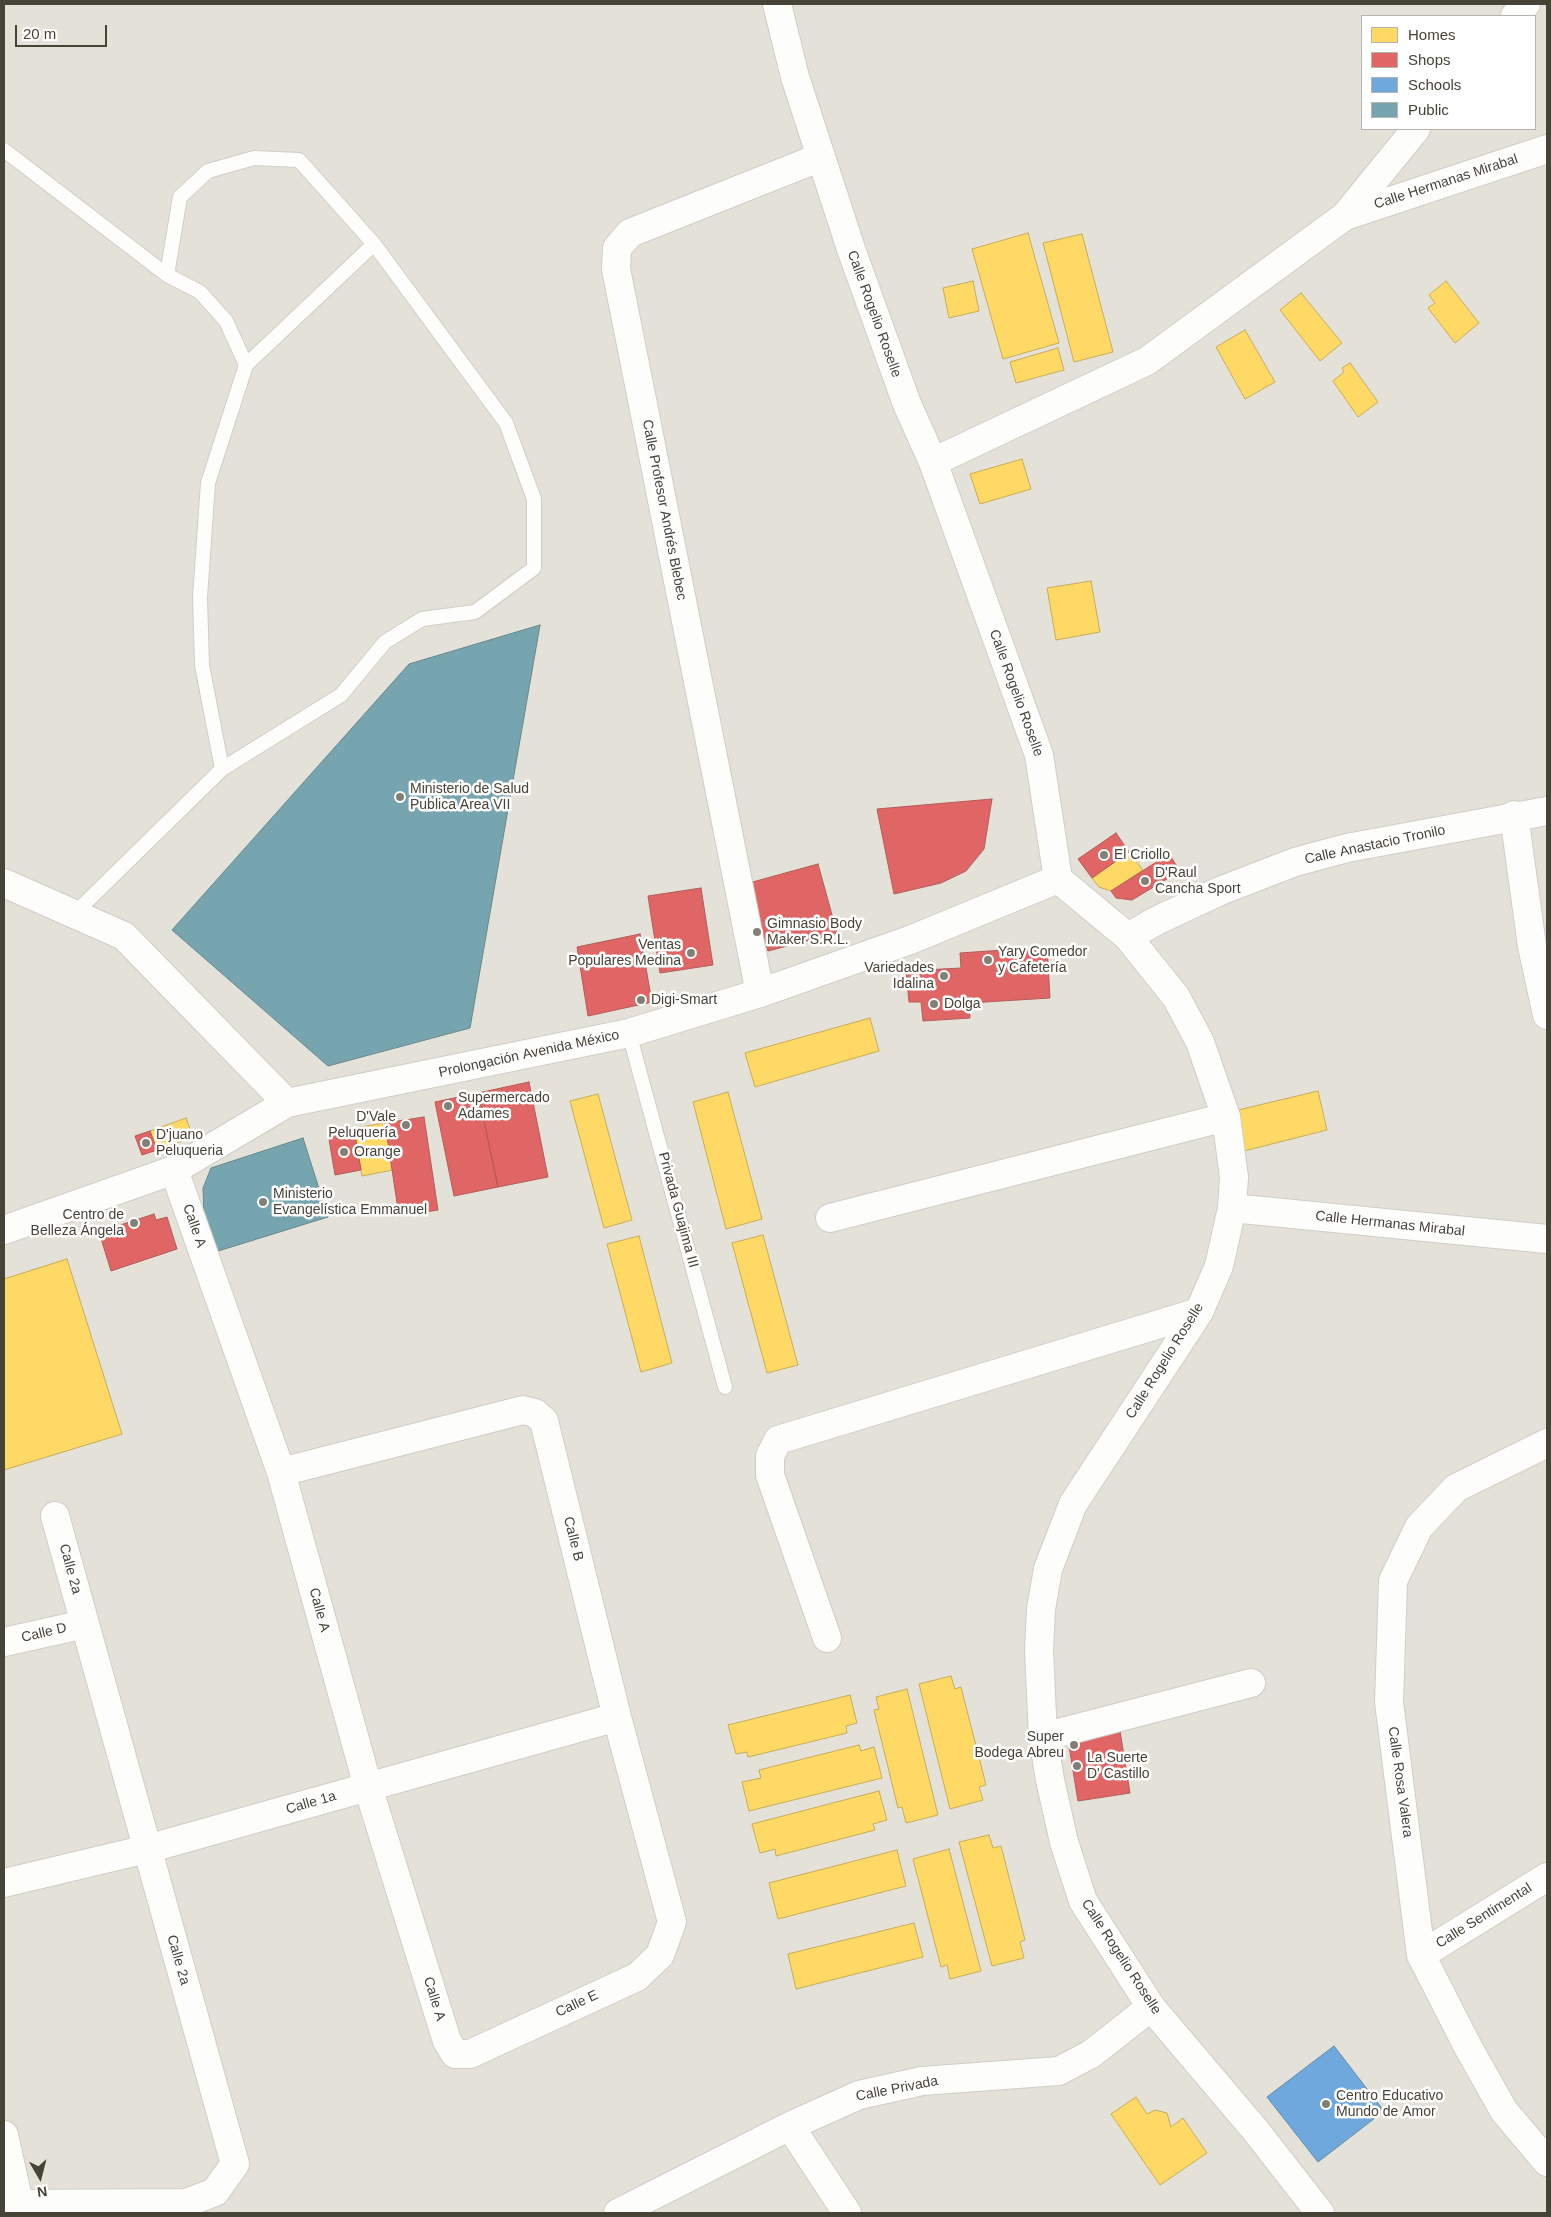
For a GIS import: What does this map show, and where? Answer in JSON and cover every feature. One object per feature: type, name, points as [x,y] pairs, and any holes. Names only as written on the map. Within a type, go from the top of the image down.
[{"type":"street","name":"Calle Rogelio Roselle","points":[[777,4],[795,77],[851,249],[906,404],[933,462],[1039,755],[1058,879],[1128,937],[1176,997],[1200,1042],[1226,1117],[1234,1177],[1232,1208],[1219,1266],[1199,1312],[1073,1504],[1048,1568],[1041,1609],[1039,1650],[1043,1737],[1050,1780],[1064,1842],[1082,1901],[1151,2007],[1256,2131],[1320,2213]]},
{"type":"street","points":[[1516,15],[1526,4]]},
{"type":"street","points":[[933,462],[1148,361],[1345,216],[1415,130]]},
{"type":"street","name":"Calle Hermanas Mirabal","points":[[1345,216],[1547,149]]},
{"type":"street","name":"Calle Profesor Andrés Blebec","points":[[760,993],[616,269],[617,248],[630,233],[821,157]]},
{"type":"street","name":"Calle Anastacio Tronilo","points":[[1128,937],[1156,921],[1220,891],[1295,862],[1347,848],[1434,833],[1514,815],[1547,810]]},
{"type":"street","points":[[1514,815],[1532,946],[1547,1015]]},
{"type":"street","name":"Prolongación Avenida México","points":[[4,1230],[174,1170],[287,1103],[629,1033],[760,993],[910,940],[1058,879]]},
{"type":"street","points":[[4,883],[124,936],[287,1103]]},
{"type":"street","points":[[830,1218],[1226,1117]]},
{"type":"street","name":"Calle A","points":[[174,1170],[281,1472],[368,1786],[446,2041],[455,2054]]},
{"type":"street","name":"Calle Hermanas Mirabal","points":[[1232,1208],[1547,1239]]},
{"type":"street","points":[[827,1638],[770,1475],[770,1456],[778,1440],[1199,1312]]},
{"type":"street","name":"Calle B","points":[[281,1472],[523,1410],[535,1413],[544,1421],[617,1717],[672,1922]]},
{"type":"street","name":"Calle Rosa Valera","points":[[1547,1443],[1456,1488],[1419,1527],[1393,1581],[1389,1702],[1421,1955],[1504,2111],[1547,2162]]},
{"type":"street","name":"Calle 2a","points":[[12,2204],[186,2204],[216,2192],[235,2164],[55,1516]]},
{"type":"street","name":"Calle D","points":[[4,1642],[85,1624]]},
{"type":"street","points":[[1043,1737],[1251,1683]]},
{"type":"street","name":"Calle 1a","points":[[4,1883],[147,1850],[617,1717]]},
{"type":"street","name":"Calle Sentimental","points":[[1421,1955],[1547,1877]]},
{"type":"street","name":"Calle E","points":[[455,2054],[470,2054],[637,1977],[660,1955],[672,1922]]},
{"type":"street","name":"Calle Privada","points":[[635,2209],[790,2126],[858,2095],[922,2082],[1059,2072],[1091,2054],[1151,2007]]},
{"type":"street","points":[[790,2126],[847,2213]]},
{"type":"street","points":[[4,2135],[12,2204]]},
{"type":"lane","points":[[4,150],[167,275],[200,292],[226,321],[246,365]]},
{"type":"lane","points":[[74,914],[222,769],[341,695],[385,642],[422,619],[475,612],[534,568],[534,499],[506,423],[374,244],[298,160],[254,158],[208,171],[180,198],[167,275]]},
{"type":"lane","points":[[222,769],[202,666],[200,597],[208,482],[246,365],[374,244]]},
{"type":"lane","name":"Privada Guajima III","points":[[629,1033],[725,1387]]},
{"type":"shaded area","points":[[4,4],[1547,4],[1547,2213],[4,2213]]},
{"type":"building: Homes","points":[[1028,233],[1059,343],[1003,359],[972,249]]},
{"type":"building: Homes","points":[[1082,234],[1113,352],[1074,362],[1043,243]]},
{"type":"building: Homes","points":[[973,281],[979,311],[949,318],[943,288]]},
{"type":"building: Homes","points":[[1446,281],[1479,323],[1455,343],[1428,308],[1435,303],[1429,295]]},
{"type":"building: Homes","points":[[1301,293],[1342,343],[1320,361],[1280,310]]},
{"type":"building: Homes","points":[[1245,330],[1275,382],[1245,399],[1216,347]]},
{"type":"building: Homes","points":[[1058,348],[1064,370],[1016,383],[1010,362]]},
{"type":"building: Homes","points":[[1350,363],[1378,402],[1358,417],[1333,381],[1344,372],[1342,368]]},
{"type":"building: Homes","points":[[1022,459],[1031,489],[980,504],[970,474]]},
{"type":"building: Homes","points":[[1091,581],[1100,632],[1056,640],[1047,588]]},
{"type":"building: Homes","points":[[1129,852],[1143,870],[1111,891],[1099,887],[1092,878]]},
{"type":"building: Homes","points":[[870,1018],[879,1051],[755,1087],[745,1053]]},
{"type":"building: Homes","points":[[1318,1091],[1327,1130],[1244,1151],[1234,1111]]},
{"type":"building: Homes","points":[[728,1092],[762,1219],[726,1229],[693,1102]]},
{"type":"building: Homes","points":[[598,1094],[632,1220],[604,1228],[570,1101]]},
{"type":"building: Homes","points":[[186,1118],[193,1137],[157,1150],[150,1131]]},
{"type":"building: Homes","points":[[385,1123],[393,1170],[362,1176],[354,1128]]},
{"type":"building: Homes","points":[[763,1235],[798,1365],[767,1373],[732,1243]]},
{"type":"building: Homes","points":[[639,1236],[672,1363],[641,1372],[607,1244]]},
{"type":"building: Homes","points":[[67,1259],[122,1434],[4,1470],[4,1279]]},
{"type":"building: Homes","points":[[951,1676],[955,1689],[961,1687],[986,1785],[979,1787],[983,1800],[950,1809],[919,1684]]},
{"type":"building: Homes","points":[[907,1689],[938,1815],[906,1823],[902,1807],[898,1808],[874,1710],[879,1709],[876,1697]]},
{"type":"building: Homes","points":[[850,1695],[857,1723],[846,1726],[847,1733],[748,1757],[747,1752],[736,1754],[728,1725]]},
{"type":"building: Homes","points":[[859,1745],[861,1751],[874,1747],[882,1778],[749,1811],[742,1782],[761,1778],[759,1770]]},
{"type":"building: Homes","points":[[879,1791],[887,1820],[873,1824],[875,1830],[776,1856],[775,1849],[760,1853],[752,1824]]},
{"type":"building: Homes","points":[[989,1835],[993,1848],[1001,1846],[1025,1940],[1020,1942],[1024,1958],[992,1966],[959,1842]]},
{"type":"building: Homes","points":[[949,1849],[981,1971],[950,1979],[947,1965],[941,1967],[913,1859]]},
{"type":"building: Homes","points":[[897,1850],[906,1886],[778,1919],[769,1883]]},
{"type":"building: Homes","points":[[914,1923],[923,1957],[796,1989],[788,1954]]},
{"type":"building: Homes","points":[[1136,2097],[1147,2114],[1155,2110],[1167,2113],[1171,2127],[1183,2118],[1207,2153],[1160,2185],[1111,2114]]},
{"type":"building: Shops","points":[[992,799],[984,849],[966,871],[941,883],[894,894],[877,809]]},
{"type":"building: Shops","name":"El Criollo","points":[[1116,833],[1129,852],[1092,878],[1078,859]]},
{"type":"building: Shops","name":"D'Raul Cancha Sport","points":[[1169,854],[1180,871],[1132,900],[1116,898],[1111,891]]},
{"type":"building: Shops","points":[[818,864],[837,933],[768,951],[749,883]]},
{"type":"building: Shops","points":[[701,888],[713,965],[660,973],[648,896]]},
{"type":"building: Shops","points":[[640,934],[652,1002],[588,1016],[577,947]]},
{"type":"building: Shops","points":[[1047,947],[1050,998],[969,1003],[970,1018],[923,1021],[921,1002],[909,1002],[906,971],[961,968],[960,953]]},
{"type":"building: Shops","points":[[529,1082],[548,1177],[498,1187],[478,1093]]},
{"type":"building: Shops","points":[[478,1093],[498,1187],[454,1196],[435,1102]]},
{"type":"building: Shops","points":[[424,1117],[438,1210],[399,1216],[385,1123]]},
{"type":"building: Shops","name":"Orange","points":[[354,1128],[361,1170],[335,1175],[328,1133]]},
{"type":"building: Shops","name":"D'juano Peluqueria","points":[[150,1131],[157,1150],[142,1155],[135,1136]]},
{"type":"building: Shops","points":[[154,1214],[156,1220],[167,1217],[177,1249],[111,1271],[99,1232]]},
{"type":"building: Shops","points":[[1120,1731],[1130,1793],[1078,1801],[1068,1740]]},
{"type":"building: Schools","name":"Centro Educativo Mundo de Amor","points":[[1334,2046],[1384,2111],[1318,2162],[1267,2097]]},
{"type":"building: Public","name":"Ministerio de Salud Publica Area VII","points":[[540,625],[470,1028],[328,1066],[172,930],[409,664]]},
{"type":"building: Public","name":"Ministerio Evangelística Emmanuel","points":[[303,1138],[328,1217],[215,1252],[204,1216],[203,1188],[211,1168]]},
{"type":"place","name":"Ministerio de Salud Publica Area VII","points":[[400,797]]},
{"type":"place","name":"El Criollo","points":[[1104,855]]},
{"type":"place","name":"D'Raul Cancha Sport","points":[[1145,881]]},
{"type":"place","name":"Gimnasio Body Maker S.R.L.","points":[[757,932]]},
{"type":"place","name":"Ventas Populares Medina","points":[[691,953]]},
{"type":"place","name":"Yary Comedor y Cafetería","points":[[988,960]]},
{"type":"place","name":"Variedades Idalina","points":[[944,976]]},
{"type":"place","name":"Digi-Smart","points":[[641,1000]]},
{"type":"place","name":"Dolga","points":[[934,1004]]},
{"type":"place","name":"Supermercado Adames","points":[[448,1106]]},
{"type":"place","name":"D'Vale Peluquería","points":[[406,1125]]},
{"type":"place","name":"D'juano Peluqueria","points":[[146,1143]]},
{"type":"place","name":"Orange","points":[[344,1152]]},
{"type":"place","name":"Ministerio Evangelística Emmanuel","points":[[263,1202]]},
{"type":"place","name":"Centro de Belleza Ángela","points":[[134,1223]]},
{"type":"place","name":"Super Bodega Abreu","points":[[1074,1745]]},
{"type":"place","name":"La Suerte D' Castillo","points":[[1077,1766]]},
{"type":"place","name":"Centro Educativo Mundo de Amor","points":[[1326,2104]]}]
